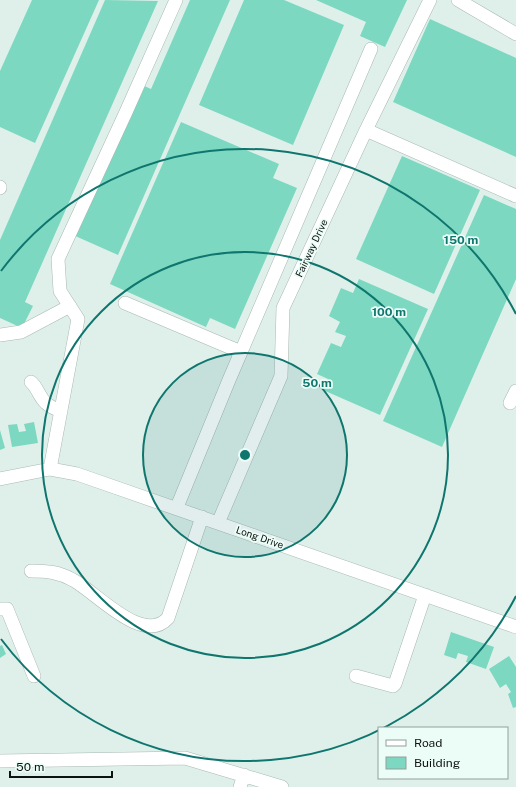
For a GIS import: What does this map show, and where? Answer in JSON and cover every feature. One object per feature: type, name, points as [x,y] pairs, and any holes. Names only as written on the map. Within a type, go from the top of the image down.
[{"type":"street","points":[[50,470],[78,319],[60,291],[58,259],[176,0]]},
{"type":"street","name":"Fairway Drive","points":[[218,522],[280,376],[283,308],[366,130],[430,0]]},
{"type":"street","points":[[458,0],[516,34]]},
{"type":"street","points":[[178,508],[241,352],[371,49]]},
{"type":"street","points":[[366,130],[516,196]]},
{"type":"street","points":[[125,303],[241,352]]},
{"type":"street","points":[[0,335],[20,332],[70,306]]},
{"type":"street","points":[[31,382],[37,387],[47,404],[61,411]]},
{"type":"street","points":[[510,403],[516,391]]},
{"type":"street","name":"Long Drive","points":[[0,479],[50,470],[77,474],[516,627]]},
{"type":"street","points":[[31,571],[55,572],[61,574],[74,580],[127,618],[141,626],[153,627],[163,623],[168,618],[202,517]]},
{"type":"street","points":[[356,676],[393,686],[395,684],[425,595]]},
{"type":"street","points":[[0,609],[7,609],[34,676]]},
{"type":"street","points":[[0,761],[185,758],[242,781],[282,787]]},
{"type":"building","points":[[32,0],[99,0],[35,143],[0,127],[0,71]]},
{"type":"building","points":[[105,0],[158,1],[25,302],[33,306],[22,328],[0,318],[0,240]]},
{"type":"building","points":[[190,0],[230,0],[118,255],[73,235],[140,84],[151,89]]},
{"type":"building","points":[[244,0],[284,0],[344,25],[293,145],[199,105]]},
{"type":"building","points":[[316,0],[407,0],[385,47],[360,36],[366,22]]},
{"type":"building","points":[[430,19],[516,58],[516,157],[393,102]]},
{"type":"building","points":[[181,122],[279,164],[273,178],[297,188],[235,329],[210,318],[206,327],[110,284]]},
{"type":"building","points":[[402,156],[480,190],[434,294],[356,259]]},
{"type":"building","points":[[484,195],[516,209],[516,279],[442,447],[383,421]]},
{"type":"building","points":[[359,279],[428,309],[380,415],[323,390],[328,379],[317,374],[331,343],[341,347],[346,336],[335,332],[340,322],[329,316],[341,288],[353,293]]},
{"type":"building","points":[[34,422],[38,443],[12,447],[8,425],[17,424],[19,432],[26,431],[24,424]]},
{"type":"building","points":[[0,430],[5,448],[0,450]]},
{"type":"building","points":[[451,632],[494,647],[486,669],[466,662],[468,656],[458,653],[456,659],[444,655]]},
{"type":"building","points":[[2,645],[6,654],[0,658],[0,646]]},
{"type":"building","points":[[509,656],[516,667],[516,707],[513,708],[508,694],[511,692],[506,684],[500,688],[489,669]]}]
